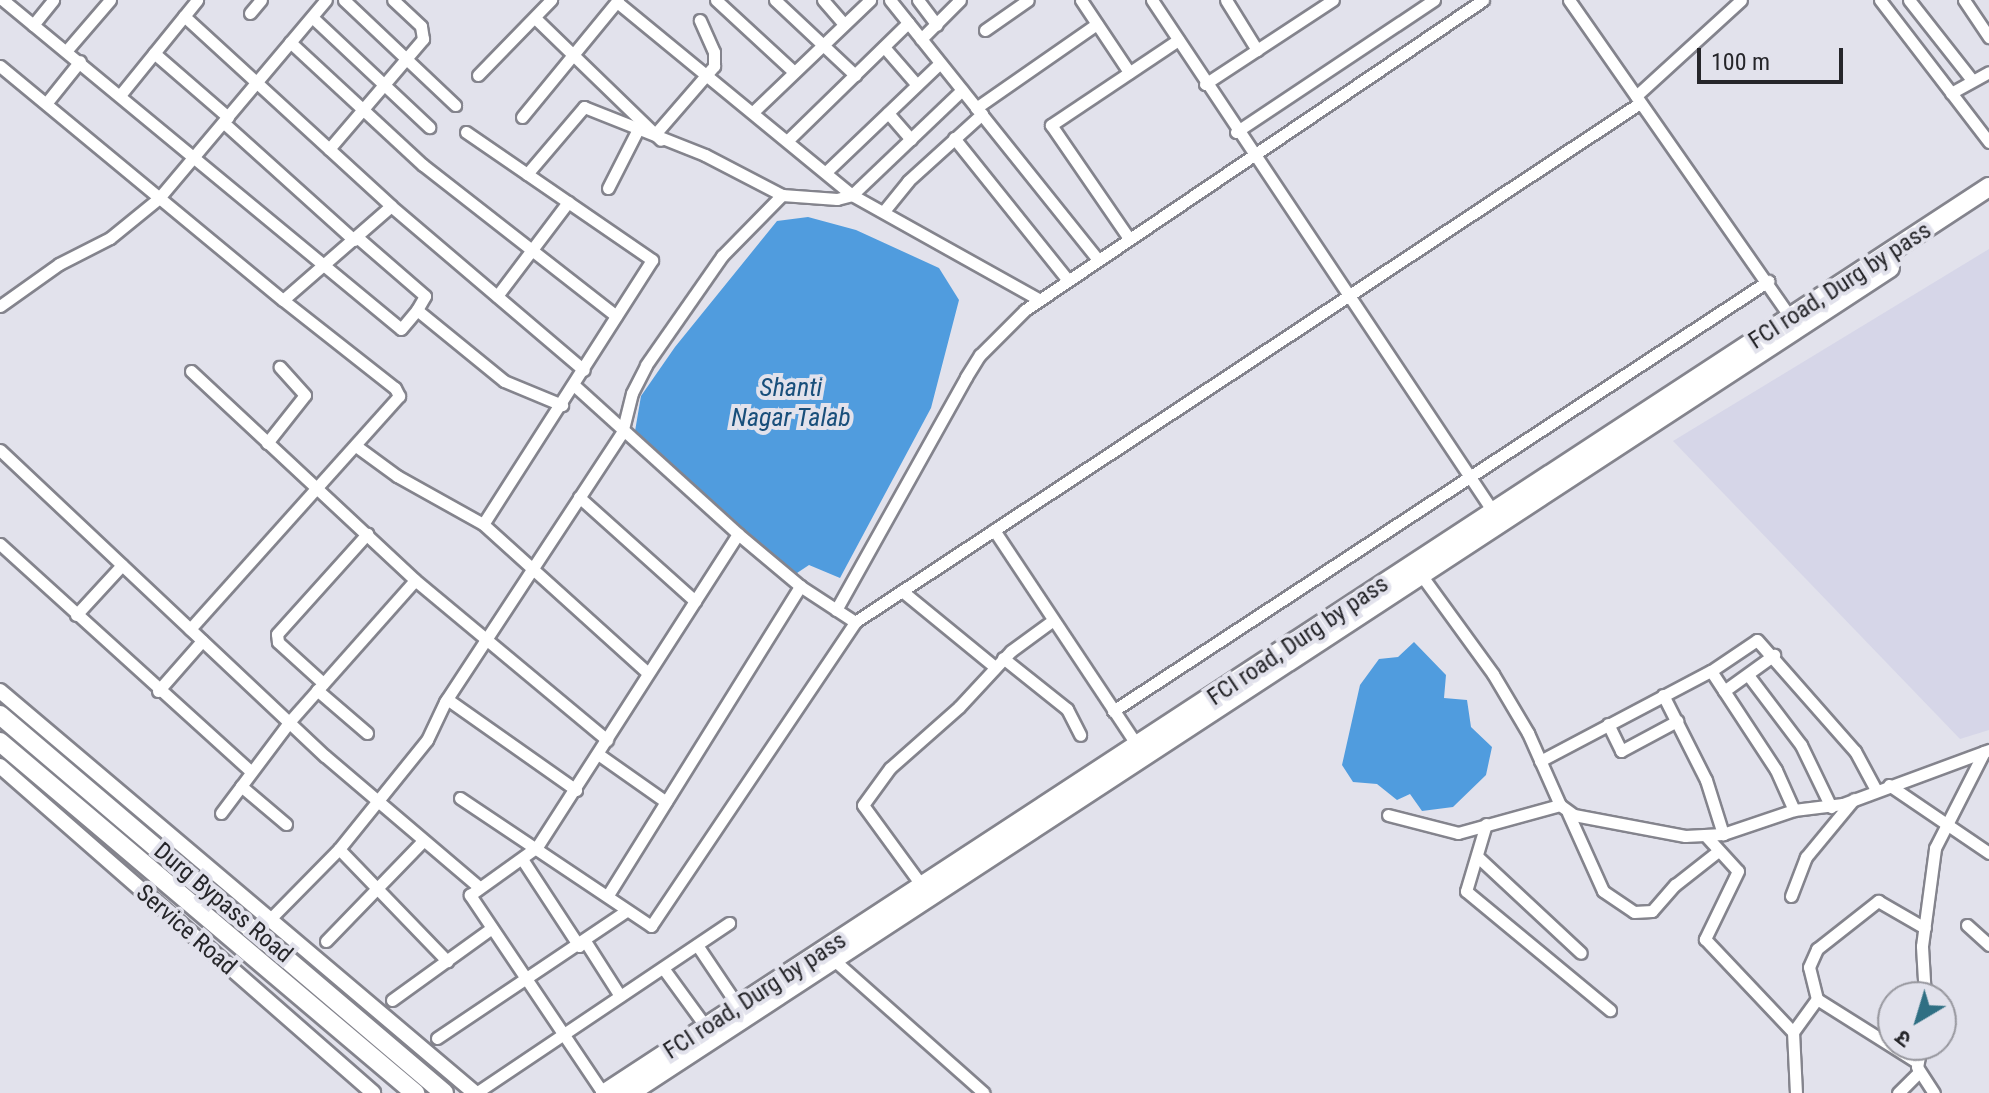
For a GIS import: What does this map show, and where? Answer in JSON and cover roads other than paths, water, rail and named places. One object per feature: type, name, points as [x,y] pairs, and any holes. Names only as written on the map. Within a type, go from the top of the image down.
[{"type":"main road","name":"FCI road, Durg by pass","points":[[1794,324],[1989,187]]},
{"type":"main road","name":"FCI road, Durg by pass","points":[[604,1093],[738,1006],[926,892],[1794,324],[1989,202]]},
{"type":"main road","name":"FCI road, Durg by pass","points":[[630,1093],[834,960],[926,892],[1138,747],[1417,570]]},
{"type":"main road","name":"Durg Bypass Road","points":[[0,715],[444,1093]]},
{"type":"main road","name":"Durg Bypass Road","points":[[0,742],[415,1093]]},
{"type":"street","points":[[3,0],[121,94],[401,329],[425,296],[356,238],[154,53]]},
{"type":"street","points":[[33,25],[53,0]]},
{"type":"street","points":[[67,50],[110,0]]},
{"type":"street","points":[[121,94],[197,0]]},
{"type":"street","points":[[250,13],[261,0]]},
{"type":"street","points":[[0,306],[59,264],[110,238],[159,198],[326,0]]},
{"type":"street","points":[[344,0],[455,105]]},
{"type":"street","points":[[329,149],[423,39],[424,30],[393,0]]},
{"type":"street","points":[[478,75],[551,0]]},
{"type":"street","points":[[716,0],[794,72]]},
{"type":"street","points":[[775,0],[855,75]]},
{"type":"street","points":[[823,0],[844,24]]},
{"type":"street","points":[[753,112],[870,0]]},
{"type":"street","points":[[890,0],[1097,258]]},
{"type":"street","points":[[918,0],[937,25]]},
{"type":"street","points":[[921,39],[960,0]]},
{"type":"street","points":[[985,30],[1028,0]]},
{"type":"street","points":[[1081,0],[1129,72]]},
{"type":"street","points":[[1152,0],[1236,132],[1497,517]]},
{"type":"street","points":[[1242,0],[1228,4],[1257,50]]},
{"type":"street","points":[[1205,84],[1333,0]]},
{"type":"street","points":[[1236,132],[1434,0]]},
{"type":"street","points":[[836,610],[980,355],[1038,299],[1483,0]]},
{"type":"street","points":[[1569,0],[1768,281],[1794,324]]},
{"type":"street","points":[[460,798],[608,895],[647,926],[656,923],[855,622],[1638,100],[1741,0]]},
{"type":"street","points":[[1880,0],[1989,142]]},
{"type":"street","points":[[1909,0],[1972,80]]},
{"type":"street","points":[[1964,0],[1989,37]]},
{"type":"street","points":[[522,117],[618,1],[705,76],[827,171],[852,195],[1038,299]]},
{"type":"street","points":[[184,16],[391,206],[584,370]]},
{"type":"street","points":[[312,17],[429,127]]},
{"type":"street","points":[[535,18],[659,136]]},
{"type":"street","points":[[659,136],[715,63],[714,52],[700,20]]},
{"type":"street","points":[[788,140],[908,23]]},
{"type":"street","points":[[884,211],[979,111],[1097,24]]},
{"type":"street","points":[[1128,237],[1051,125],[1178,40]]},
{"type":"street","points":[[290,42],[423,165],[616,316]]},
{"type":"street","points":[[884,47],[917,85]]},
{"type":"street","points":[[48,101],[80,61]]},
{"type":"street","points":[[827,171],[940,63]]},
{"type":"street","points":[[0,66],[48,101],[159,198],[398,392],[397,400],[190,629]]},
{"type":"street","points":[[1951,93],[1989,72]]},
{"type":"street","points":[[527,174],[584,107],[637,131],[659,136],[705,155],[782,195],[852,195],[962,90]]},
{"type":"street","points":[[888,113],[911,139]]},
{"type":"street","points":[[608,188],[637,131]]},
{"type":"street","points":[[466,132],[652,260],[575,386],[483,524]]},
{"type":"street","points":[[954,138],[1067,279]]},
{"type":"street","points":[[271,918],[339,849],[427,740],[447,699],[487,644],[622,433],[636,383],[697,286],[782,195]]},
{"type":"street","points":[[497,296],[568,202]]},
{"type":"street","points":[[283,300],[325,267],[391,206]]},
{"type":"street","points":[[1113,711],[1768,281]]},
{"type":"street","points":[[417,310],[504,381],[562,405]]},
{"type":"street","points":[[267,443],[305,395],[280,367]]},
{"type":"street","points":[[191,371],[487,644],[607,740]]},
{"type":"street","points":[[575,386],[622,433],[738,534],[800,586],[855,622]]},
{"type":"street","points":[[356,446],[397,476],[483,524],[648,673]]},
{"type":"street","points":[[0,450],[379,803],[478,886]]},
{"type":"street","points":[[579,497],[695,601]]},
{"type":"street","points":[[994,530],[1138,747]]},
{"type":"street","points":[[367,534],[277,634],[278,642],[367,733]]},
{"type":"street","points":[[604,1093],[470,895],[478,886],[537,847],[738,534]]},
{"type":"street","points":[[0,544],[158,691],[250,771]]},
{"type":"street","points":[[76,615],[122,565]]},
{"type":"street","points":[[1417,570],[1493,674],[1540,761],[1603,891],[1634,912],[1652,911],[1682,878],[1717,852]]},
{"type":"street","points":[[221,813],[290,721],[415,580]]},
{"type":"street","points":[[608,895],[800,586]]},
{"type":"street","points":[[902,591],[1067,709],[1080,735]]},
{"type":"street","points":[[926,892],[863,805],[890,768],[959,707],[999,662],[1052,621]]},
{"type":"street","points":[[1540,761],[1711,671],[1757,640],[1774,655],[1855,751],[1876,790]]},
{"type":"street","points":[[158,691],[202,641]]},
{"type":"street","points":[[1724,691],[1774,655]]},
{"type":"street","points":[[1711,671],[1776,770],[1794,810]]},
{"type":"street","points":[[1748,675],[1801,745],[1828,807],[1830,826]]},
{"type":"street","points":[[0,691],[476,1093],[729,923]]},
{"type":"street","points":[[1663,695],[1706,780],[1723,834]]},
{"type":"street","points":[[447,699],[576,790]]},
{"type":"street","points":[[1608,724],[1621,751],[1677,721]]},
{"type":"street","points":[[1388,815],[1448,834],[1564,809],[1706,836],[1723,834],[1794,810],[1828,807],[1986,751]]},
{"type":"street","points":[[1925,981],[1925,928],[1935,848],[1986,751]]},
{"type":"street","points":[[598,754],[666,802]]},
{"type":"street","name":"Service Road","points":[[0,766],[373,1093]]},
{"type":"street","points":[[1889,785],[1907,802],[1946,822],[1989,853]]},
{"type":"street","points":[[241,786],[286,824]]},
{"type":"street","points":[[1791,896],[1797,873],[1830,826],[1854,799]]},
{"type":"street","points":[[1486,824],[1479,858],[1465,887],[1469,895],[1610,1010]]},
{"type":"street","points":[[1706,836],[1717,852],[1738,871],[1705,939],[1793,1032]]},
{"type":"street","points":[[326,941],[423,841]]},
{"type":"street","points":[[339,849],[447,961]]},
{"type":"street","points":[[1479,858],[1581,953]]},
{"type":"street","points":[[522,859],[620,996]]},
{"type":"street","points":[[1925,928],[1882,901],[1874,902],[1813,955],[1811,985],[1817,999],[1918,1067],[1934,1093]]},
{"type":"street","points":[[437,1038],[626,911]]},
{"type":"street","points":[[1967,925],[1989,945]]},
{"type":"street","points":[[392,1000],[492,928]]},
{"type":"street","points":[[697,945],[738,1006]]},
{"type":"street","points":[[834,960],[984,1093]]},
{"type":"street","points":[[663,968],[706,1027]]},
{"type":"street","points":[[1796,1093],[1793,1032],[1817,999]]},
{"type":"street","points":[[1898,1093],[1918,1067],[1919,1061]]},
{"type":"water","name":"Shanti Nagar Talab","points":[[808,217],[856,230],[939,268],[959,300],[931,408],[840,578],[809,565],[794,575],[634,437],[641,396],[675,347],[777,221]]},
{"type":"water","points":[[1414,642],[1446,675],[1444,698],[1467,700],[1471,727],[1492,747],[1486,775],[1453,807],[1422,811],[1410,794],[1397,800],[1377,784],[1353,782],[1342,765],[1360,685],[1379,659],[1398,657]]}]
